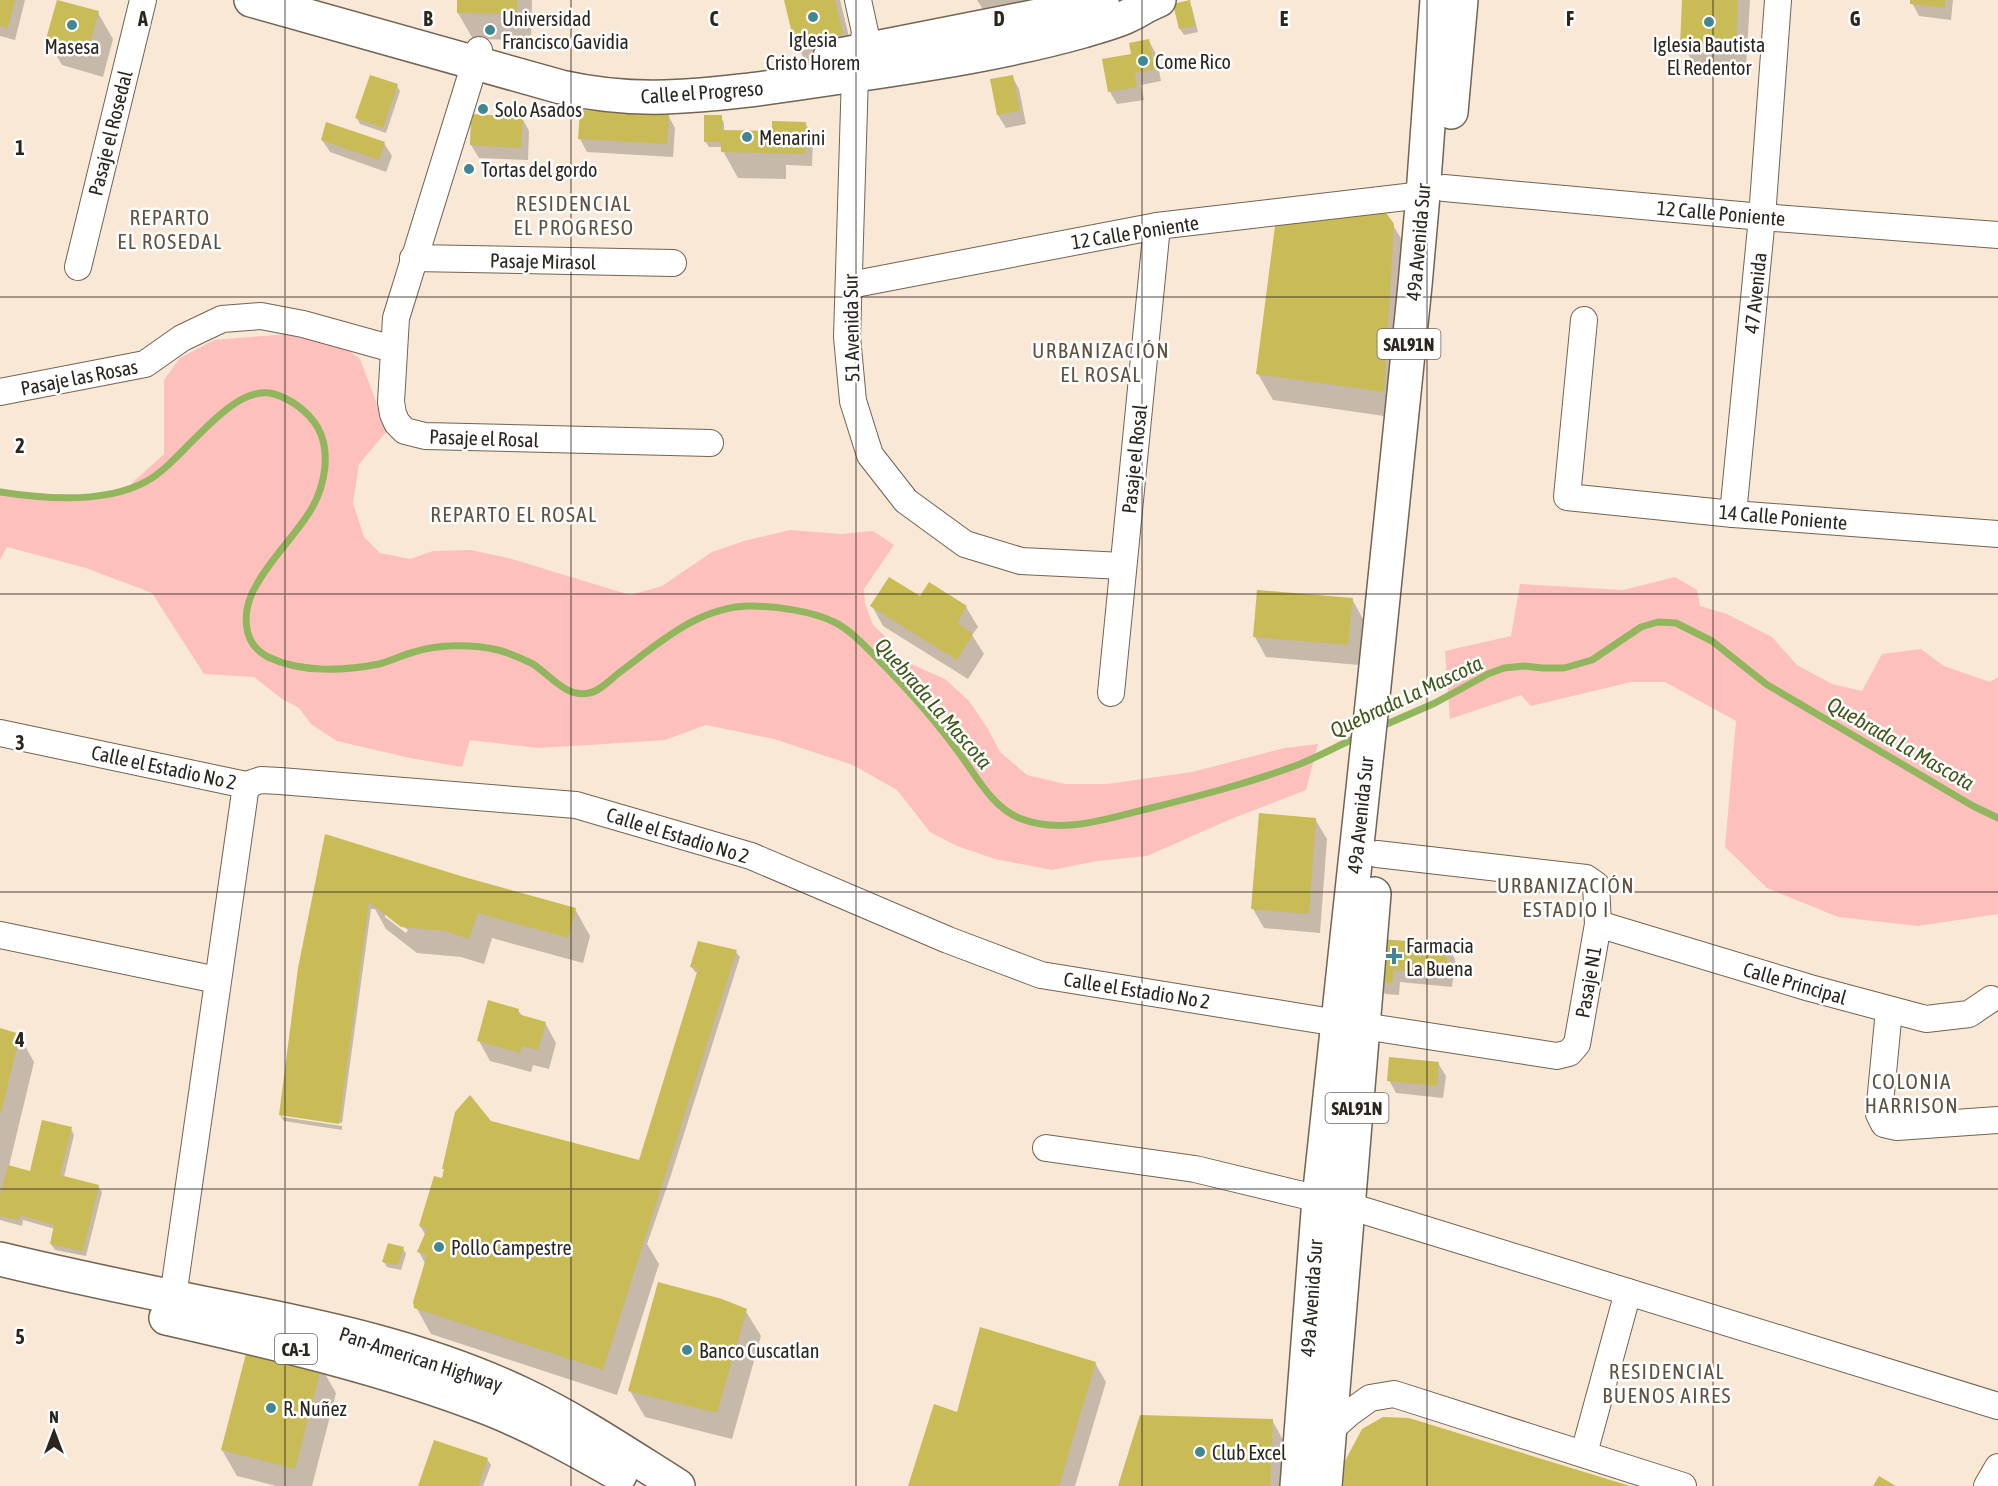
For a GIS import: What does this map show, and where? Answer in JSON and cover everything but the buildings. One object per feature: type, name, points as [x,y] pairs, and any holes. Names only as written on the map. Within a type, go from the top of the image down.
[{"type":"main road","name":"Calle el Progreso","points":[[251,0],[476,57],[606,79],[631,80],[691,79],[858,63],[1090,2]]},
{"type":"main road","name":"Calle el Progreso","points":[[301,0],[476,57]]},
{"type":"main road","name":"49a Avenida Sur","points":[[1434,191],[1437,0]]},
{"type":"main road","name":"49a Avenida Sur","points":[[1297,1486],[1334,1202],[1377,740],[1434,191],[1461,0]]},
{"type":"main road","name":"Calle el Progreso","points":[[858,63],[910,68],[1040,43],[1110,23],[1153,2]]},
{"type":"main road","name":"49a Avenida Sur","points":[[1351,1025],[1377,854],[1377,740]]},
{"type":"main road","name":"49a Avenida Sur","points":[[1325,1486],[1329,1431],[1334,1202]]},
{"type":"main road","name":"Pan-American Highway","points":[[0,1259],[350,1334],[404,1350],[521,1393],[584,1426],[601,1439],[678,1486]]},
{"type":"main road","name":"Pan-American Highway","points":[[0,1278],[344,1360],[399,1377],[501,1414],[580,1452],[639,1486]]},
{"type":"street","name":"Pasaje el Rosedal","points":[[78,267],[143,0]]},
{"type":"street","name":"51 Avenida Sur","points":[[858,0],[865,32],[858,63],[848,338],[853,401],[870,455],[906,501],[965,544],[1021,561],[1123,566]]},
{"type":"street","name":"47 Avenida","points":[[1733,514],[1762,217],[1778,0]]},
{"type":"street","name":"Pasaje el Rosal","points":[[476,57],[396,318],[391,402],[397,423],[405,431],[414,435],[710,443]]},
{"type":"street","name":"12 Calle Poniente","points":[[850,285],[1157,226],[1434,191],[1998,235]]},
{"type":"street","name":"Pasaje el Rosal","points":[[1111,693],[1157,226]]},
{"type":"street","name":"Pasaje Mirasol","points":[[413,258],[673,263]]},
{"type":"street","name":"Pasaje las Rosas","points":[[0,392],[145,364],[182,338],[222,319],[261,316],[303,324],[393,350]]},
{"type":"street","name":"14 Calle Poniente","points":[[1584,320],[1567,497],[1733,514],[1998,534]]},
{"type":"street","name":"Calle el Estadio No 2","points":[[0,733],[246,785],[261,780],[280,781],[576,805],[751,856],[948,940],[1041,975],[1351,1025]]},
{"type":"street","points":[[173,1297],[246,785]]},
{"type":"street","name":"Pasaje N1","points":[[1351,1025],[1557,1056],[1569,1053],[1577,1044],[1598,924],[1596,885],[1586,878],[1377,854]]},
{"type":"street","name":"Calle Principal","points":[[1598,924],[1889,1010],[1926,1018],[1969,1014],[1990,999]]},
{"type":"street","points":[[0,935],[217,980]]},
{"type":"street","points":[[1889,1010],[1879,1114],[1884,1124],[1897,1127],[1998,1120]]},
{"type":"street","points":[[1046,1148],[1195,1169],[1334,1202],[1998,1406]]},
{"type":"street","points":[[1584,1453],[1628,1292]]},
{"type":"street","points":[[1329,1431],[1370,1398],[1394,1394],[1683,1486]]},
{"type":"street","points":[[1987,1486],[1998,1467]]},
{"type":"shaded area","points":[[300,333],[340,344],[360,359],[387,431],[359,464],[353,503],[364,537],[380,553],[410,559],[433,551],[471,550],[512,559],[630,595],[662,586],[712,552],[744,541],[790,530],[841,534],[873,531],[894,545],[864,589],[865,604],[873,625],[888,639],[902,660],[945,679],[969,701],[1000,752],[1027,775],[1065,784],[1107,784],[1192,772],[1285,748],[1318,744],[1306,790],[1231,819],[1147,856],[1097,861],[1052,870],[995,859],[957,846],[930,832],[897,790],[853,765],[774,739],[706,725],[665,740],[590,745],[538,748],[470,740],[462,767],[410,758],[337,741],[311,724],[299,708],[282,699],[254,677],[204,674],[152,593],[86,568],[7,547],[0,560],[0,492],[21,496],[76,498],[127,488],[164,454],[164,380],[180,358],[214,340]]},
{"type":"shaded area","points":[[1675,577],[1697,590],[1700,606],[1727,614],[1772,637],[1797,665],[1832,684],[1862,691],[1882,654],[1921,649],[1944,666],[1990,682],[1998,677],[1998,914],[1918,926],[1838,917],[1767,888],[1725,847],[1736,721],[1665,682],[1631,682],[1531,706],[1521,695],[1450,719],[1445,651],[1511,636],[1520,584],[1623,590]]},
{"type":"waterway","name":"Quebrada La Mascota","points":[[0,492],[75,498],[131,488],[161,471],[224,411],[241,400],[257,394],[274,394],[299,407],[314,422],[322,437],[325,458],[323,479],[317,499],[263,574],[248,604],[246,624],[252,643],[268,657],[281,662],[308,668],[352,668],[379,664],[434,647],[478,647],[516,656],[533,664],[566,689],[581,694],[593,692],[665,638],[714,612],[751,606],[804,612],[839,625],[866,647],[930,715],[987,792],[1001,807],[1019,818],[1051,825],[1099,821],[1224,789],[1300,764],[1359,736]]},
{"type":"waterway","name":"Quebrada La Mascota","points":[[1380,727],[1435,703],[1488,674],[1504,668],[1524,666],[1564,668],[1592,660],[1641,627],[1658,622],[1676,623],[1712,641],[1766,684],[1973,806],[1998,818]]},
{"type":"place","name":"Iglesia Cristo Horem","points":[[813,17]]},
{"type":"place","name":"Iglesia Bautista El Redentor","points":[[1709,22]]},
{"type":"place","name":"Masesa","points":[[72,25]]},
{"type":"place","name":"Universidad Francisco Gavidia","points":[[490,30]]},
{"type":"place","name":"Come Rico","points":[[1143,61]]},
{"type":"place","name":"Solo Asados","points":[[483,109]]},
{"type":"place","name":"Menarini","points":[[747,137]]},
{"type":"place","name":"Tortas del gordo","points":[[469,169]]},
{"type":"place","name":"Farmacia La Buena","points":[[1394,956]]},
{"type":"place","name":"Pollo Campestre","points":[[439,1247]]},
{"type":"place","name":"Banco Cuscatlan","points":[[687,1350]]},
{"type":"place","name":"R. Nuñez","points":[[271,1408]]},
{"type":"place","name":"Club Excel","points":[[1200,1452]]},
{"type":"district","name":"RESIDENCIAL EL PROGRESO","points":[[574,215]]},
{"type":"district","name":"REPARTO EL ROSEDAL","points":[[170,229]]},
{"type":"district","name":"URBANIZACIÓN EL ROSAL","points":[[1101,362]]},
{"type":"district","name":"REPARTO EL ROSAL","points":[[514,514]]},
{"type":"district","name":"URBANIZACIÓN ESTADIO I","points":[[1566,897]]},
{"type":"district","name":"COLONIA HARRISON","points":[[1912,1093]]},
{"type":"district","name":"RESIDENCIAL BUENOS AIRES","points":[[1667,1383]]}]
